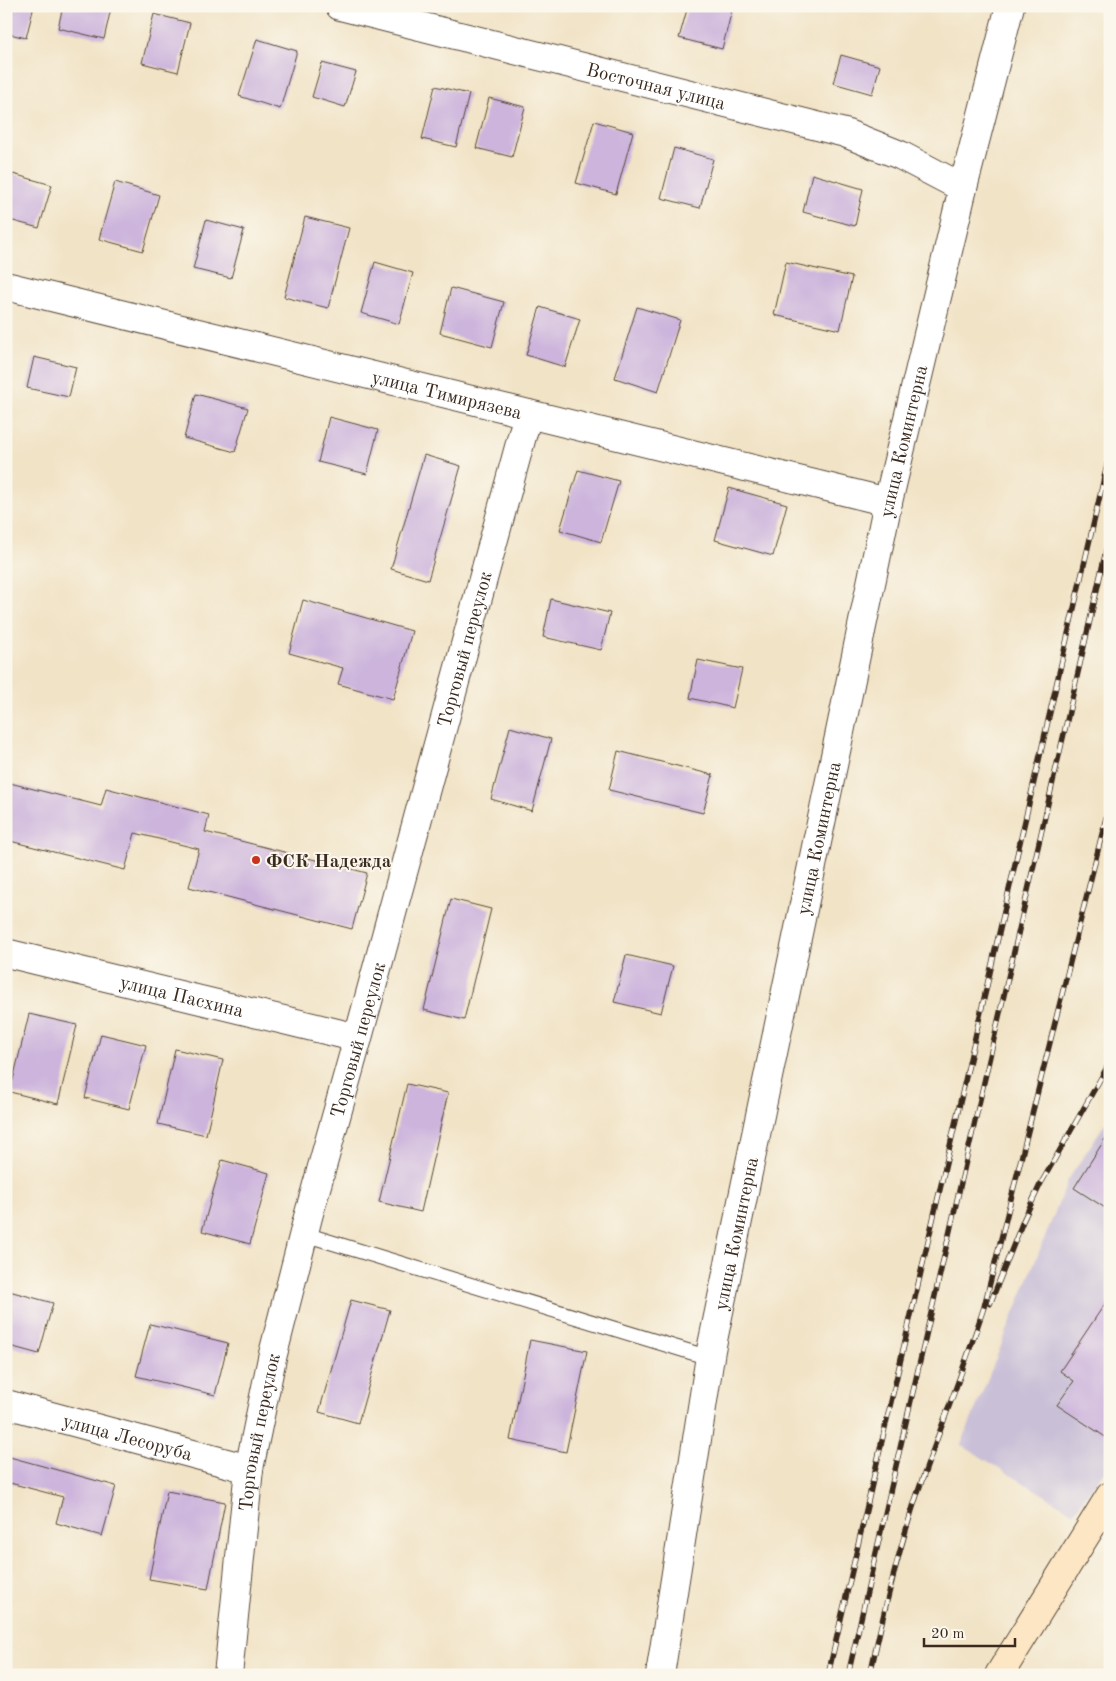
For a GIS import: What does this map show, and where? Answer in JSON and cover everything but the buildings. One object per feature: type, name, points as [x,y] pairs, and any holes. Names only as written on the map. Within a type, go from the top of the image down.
[{"type":"street","name":"Восточная улица","points":[[340,6],[845,133],[900,155],[963,188]]},
{"type":"street","name":"улица Коминтерна","points":[[660,1675],[710,1358],[888,502],[963,188],[1010,6]]},
{"type":"street","name":"улица Тимирязева","points":[[6,286],[888,502]]},
{"type":"street","name":"Торговый переулок","points":[[228,1675],[248,1469],[272,1358],[304,1234],[528,414]]},
{"type":"street","name":"улица Пасхина","points":[[6,953],[358,1038]]},
{"type":"street","name":"улица Лесоруба","points":[[6,1404],[248,1469]]},
{"type":"street","points":[[999,1675],[1110,1496]]},
{"type":"lane","points":[[304,1234],[710,1358]]},
{"type":"shaded area","points":[[1110,1116],[1110,1463],[1074,1513],[961,1445],[1068,1180]]},
{"type":"railway","points":[[828,1675],[1110,452]]},
{"type":"railway","points":[[848,1675],[1110,533]]},
{"type":"railway","points":[[870,1675],[893,1578],[913,1507],[984,1307],[1110,802]]},
{"type":"railway","points":[[990,1304],[1023,1221],[1040,1185],[1110,1062]]},
{"type":"place","name":"ФСК Надежда","points":[[256,860]]}]
